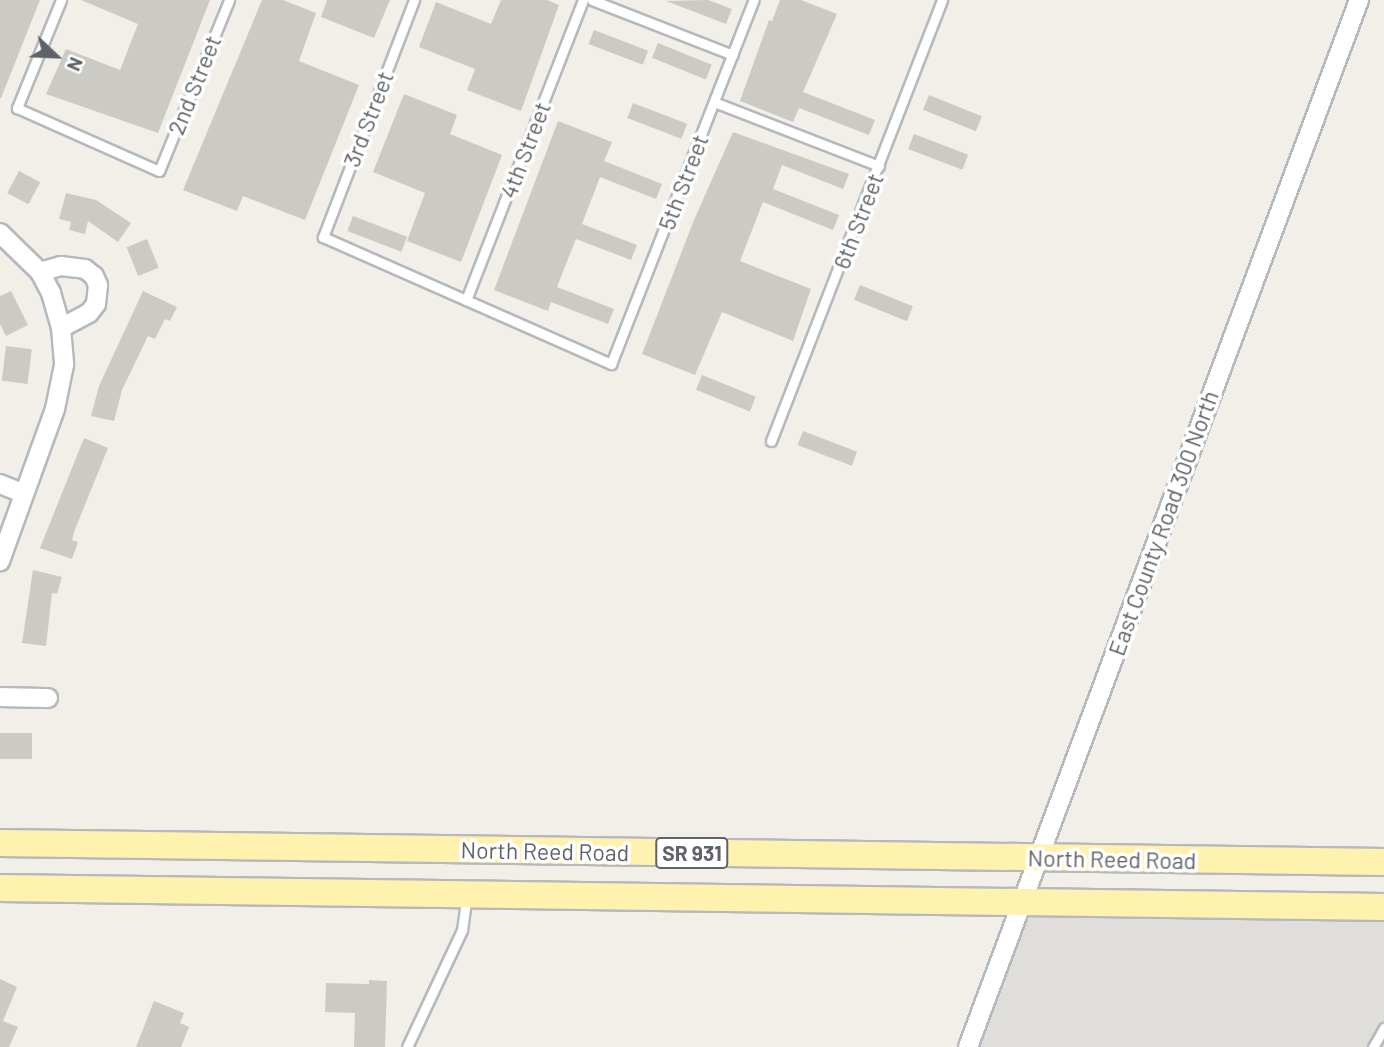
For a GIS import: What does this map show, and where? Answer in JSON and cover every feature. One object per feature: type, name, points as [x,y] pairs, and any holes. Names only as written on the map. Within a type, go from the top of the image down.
[{"type":"main road","name":"North Reed Road","points":[[0,843],[1384,862]]},
{"type":"main road","name":"North Reed Road","points":[[0,888],[1384,907]]},
{"type":"street","name":"East County Road 300 North","points":[[968,1047],[1359,0]]},
{"type":"street","points":[[0,233],[40,272],[51,293],[61,328],[64,365],[55,410],[22,493],[0,561]]},
{"type":"street","points":[[40,272],[61,266],[85,268],[99,285],[96,304],[89,313],[61,328]]},
{"type":"street","points":[[0,484],[22,493]]},
{"type":"street","points":[[0,697],[48,698]]},
{"type":"lane","name":"2nd Street","points":[[61,0],[17,108],[159,171],[229,0]]},
{"type":"lane","name":"3rd Street","points":[[414,0],[323,237],[466,300]]},
{"type":"lane","name":"4th Street","points":[[466,300],[583,0]]},
{"type":"lane","points":[[592,0],[733,55]]},
{"type":"lane","name":"5th Street","points":[[466,300],[611,364],[754,0]]},
{"type":"lane","name":"6th Street","points":[[771,441],[942,0]]},
{"type":"lane","points":[[714,102],[879,166]]},
{"type":"lane","points":[[407,1047],[462,930],[467,894]]},
{"type":"lane","points":[[1373,1047],[1384,1028]]},
{"type":"shaded area","points":[[1024,901],[1384,907],[1384,1047],[967,1047]]},
{"type":"building","points":[[0,0],[40,0],[1,98],[0,98]]},
{"type":"building","points":[[81,0],[210,0],[158,133],[46,94],[66,49],[120,70],[138,24]]},
{"type":"building","points":[[262,0],[283,0],[316,13],[299,61],[359,85],[305,220],[243,196],[237,211],[183,190]]},
{"type":"building","points":[[327,0],[390,0],[374,38],[321,17]]},
{"type":"building","points":[[501,0],[547,0],[559,5],[521,111],[467,90],[475,69],[419,47],[436,2],[491,24]]},
{"type":"building","points":[[708,0],[732,9],[726,24],[666,1]]},
{"type":"building","points":[[780,0],[801,0],[837,14],[803,92],[875,120],[869,135],[799,108],[793,122],[740,101],[769,20],[772,21]]},
{"type":"building","points":[[594,30],[648,51],[643,65],[589,44]]},
{"type":"building","points":[[658,43],[712,65],[706,80],[652,58]]},
{"type":"building","points":[[404,94],[457,115],[450,134],[502,155],[461,262],[407,241],[425,193],[373,172]]},
{"type":"building","points":[[929,95],[982,116],[976,131],[923,110]]},
{"type":"building","points":[[633,103],[687,124],[681,139],[627,118]]},
{"type":"building","points":[[558,121],[612,142],[604,161],[662,184],[656,199],[600,177],[582,224],[637,245],[631,260],[576,239],[557,287],[614,309],[608,324],[551,302],[548,311],[494,290]]},
{"type":"building","points":[[733,132],[849,174],[843,189],[782,165],[773,189],[839,215],[833,230],[763,202],[740,261],[811,289],[793,341],[722,312],[695,375],[642,354],[694,220]]},
{"type":"building","points":[[914,134],[968,155],[962,170],[908,149]]},
{"type":"building","points":[[19,171],[40,182],[28,204],[7,193]]},
{"type":"building","points":[[66,193],[96,200],[131,223],[118,242],[88,221],[85,234],[69,230],[71,222],[59,219]]},
{"type":"building","points":[[353,216],[407,237],[401,252],[347,231]]},
{"type":"building","points":[[147,239],[159,268],[138,276],[127,247]]},
{"type":"building","points":[[860,285],[913,306],[907,321],[854,300]]},
{"type":"building","points":[[11,291],[28,325],[6,336],[0,324],[0,296]]},
{"type":"building","points":[[143,291],[177,307],[170,321],[165,319],[155,339],[148,336],[122,390],[114,421],[91,416],[99,386]]},
{"type":"building","points":[[6,346],[32,349],[28,384],[2,381]]},
{"type":"building","points":[[702,375],[756,397],[750,412],[696,390]]},
{"type":"building","points":[[803,431],[857,452],[852,466],[798,445]]},
{"type":"building","points":[[84,438],[108,448],[74,532],[72,540],[78,542],[72,559],[40,548]]},
{"type":"building","points":[[33,570],[62,577],[57,594],[52,593],[46,646],[22,643]]},
{"type":"building","points":[[0,733],[32,733],[32,759],[0,759]]},
{"type":"building","points":[[0,979],[17,987],[3,1021],[18,1027],[9,1047],[0,1047]]},
{"type":"building","points":[[369,980],[387,981],[385,1047],[354,1047],[355,1013],[325,1012],[326,983],[369,984]]},
{"type":"building","points":[[154,1001],[184,1013],[180,1023],[189,1027],[181,1047],[136,1047]]}]
